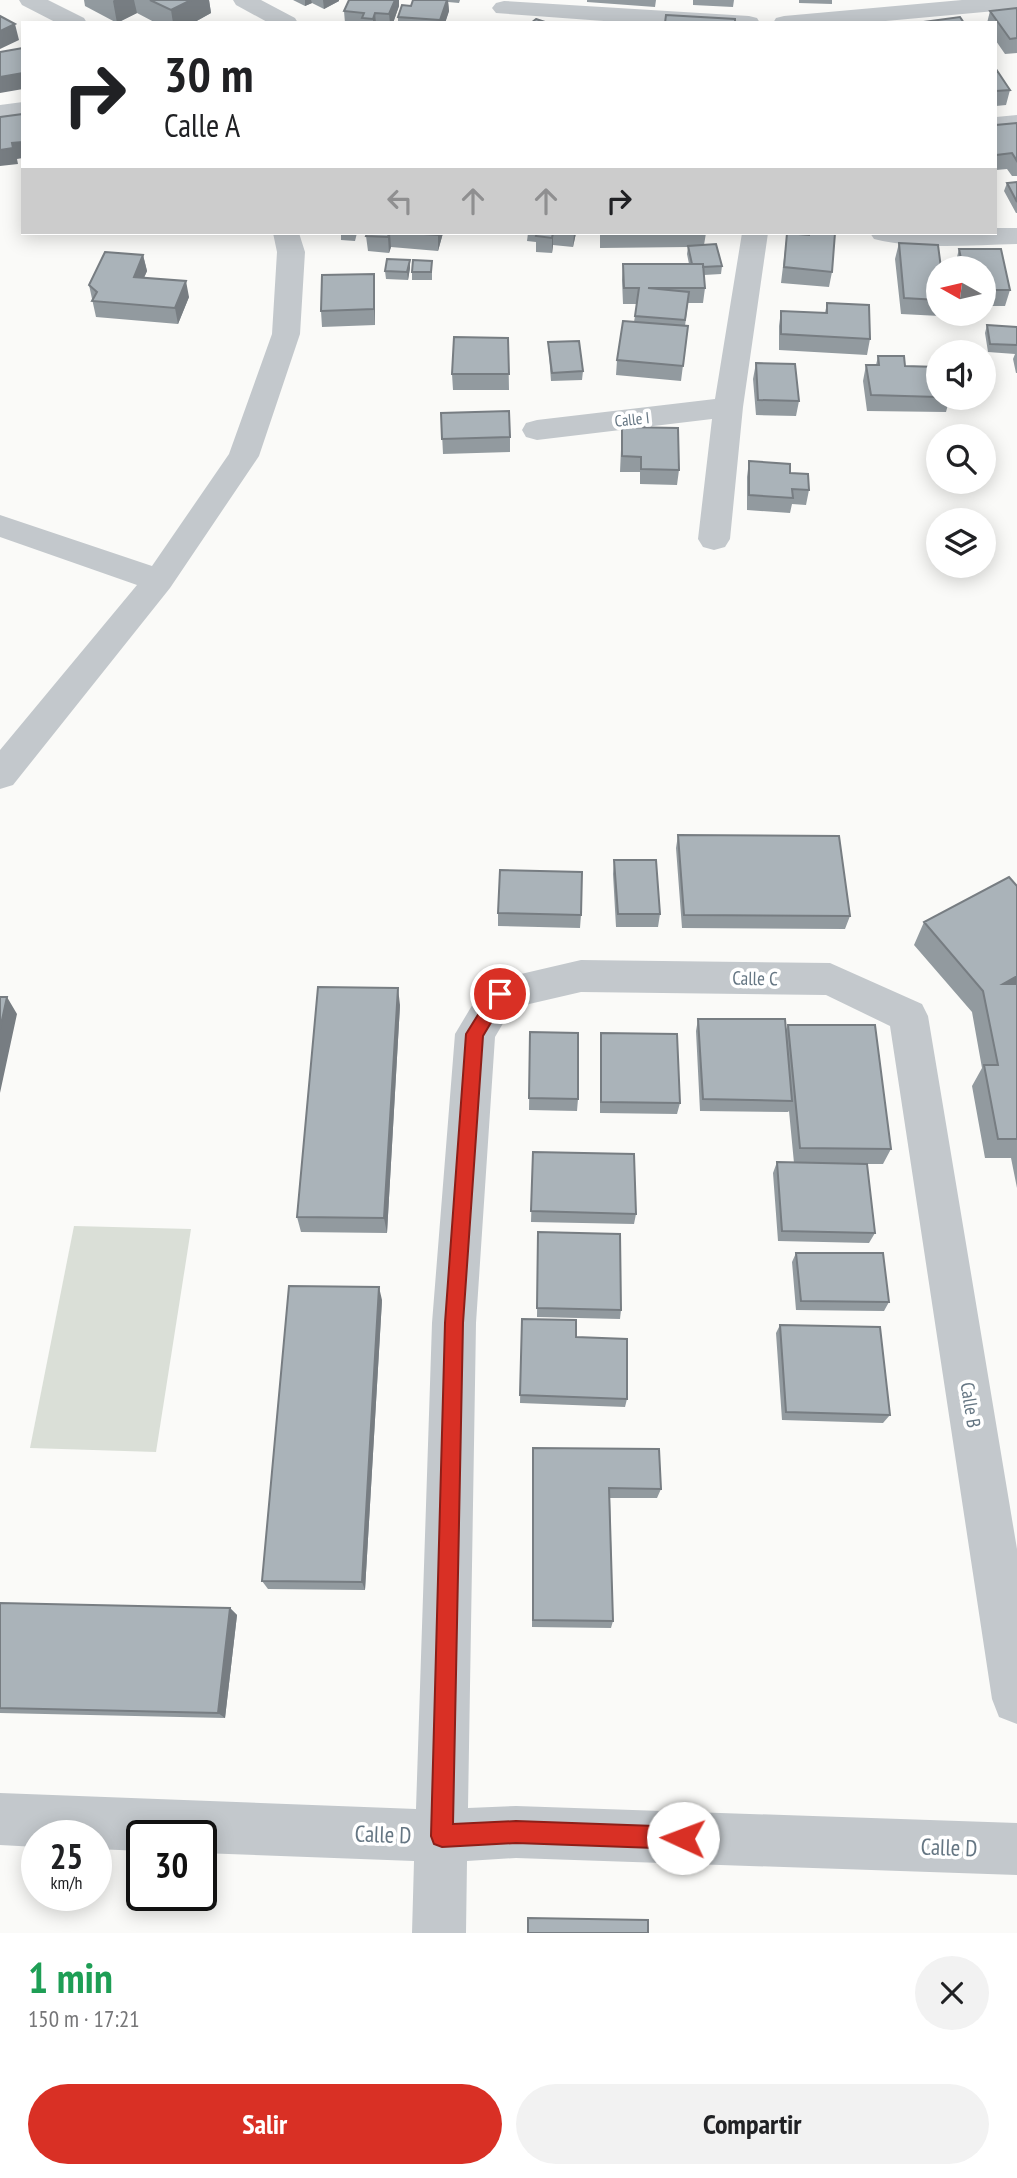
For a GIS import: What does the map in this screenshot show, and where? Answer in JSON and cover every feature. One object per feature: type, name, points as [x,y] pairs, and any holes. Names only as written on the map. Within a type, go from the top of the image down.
[{"type":"street","points":[[30,0],[72,21]]},
{"type":"street","points":[[244,0],[268,19]]},
{"type":"street","points":[[774,19],[1017,2]]},
{"type":"street","points":[[502,10],[710,21]]},
{"type":"street","points":[[0,111],[21,109]]},
{"type":"street","points":[[997,124],[1017,122]]},
{"type":"street","points":[[0,775],[159,580],[244,456],[286,334],[291,252],[287,235]]},
{"type":"street","points":[[714,539],[728,407],[755,235]]},
{"type":"street","points":[[904,235],[935,238],[1017,236]]},
{"type":"street","name":"Calle I","points":[[537,430],[728,407]]},
{"type":"street","points":[[0,526],[159,580]]},
{"type":"street","name":"Calle C","points":[[442,1836],[454,1323],[475,1034],[500,994],[581,976],[830,979],[908,1016],[925,1110]]},
{"type":"street","name":"Calle B","points":[[925,1110],[1017,1699]]},
{"type":"street","name":"Calle D","points":[[0,1819],[442,1836],[516,1832],[1017,1849]]},
{"type":"street","points":[[439,1933],[442,1836]]},
{"type":"shaded area","points":[[74,1226],[191,1229],[156,1452],[30,1448]]},
{"type":"building","points":[[150,0],[191,0],[171,10]]},
{"type":"building","points":[[349,0],[395,0],[389,14],[375,13],[373,19],[362,18],[364,13],[344,11]]},
{"type":"building","points":[[413,0],[447,0],[440,20],[398,17],[402,5],[411,6]]},
{"type":"building","points":[[1017,8],[1017,38],[1010,39],[990,11]]},
{"type":"building","points":[[666,15],[735,19],[735,21],[665,21]]},
{"type":"building","points":[[0,16],[15,24],[0,31]]},
{"type":"building","points":[[960,17],[963,21],[931,21]]},
{"type":"building","points":[[21,48],[21,73],[0,77],[0,52]]},
{"type":"building","points":[[997,70],[1010,90],[997,91]]},
{"type":"building","points":[[21,114],[21,142],[12,143],[13,148],[0,150],[0,117]]},
{"type":"building","points":[[1017,123],[1017,161],[1012,153],[997,155],[997,125]]},
{"type":"building","points":[[1017,182],[1017,202],[1007,183]]},
{"type":"building","points":[[366,235],[388,235],[388,237]]},
{"type":"building","points":[[536,235],[553,235],[552,238]]},
{"type":"building","points":[[787,235],[835,235],[832,272],[784,267]]},
{"type":"building","points":[[899,243],[938,245],[939,256],[926,256],[926,299],[904,298]]},
{"type":"building","points":[[716,244],[722,266],[703,267],[703,264],[692,264],[688,246]]},
{"type":"building","points":[[959,249],[1001,249],[1010,290],[996,290],[996,256],[960,256]]},
{"type":"building","points":[[105,252],[143,255],[134,277],[186,281],[175,308],[92,301],[97,292],[89,285]]},
{"type":"building","points":[[387,259],[410,260],[407,272],[385,271]]},
{"type":"building","points":[[413,260],[432,261],[431,272],[412,272]]},
{"type":"building","points":[[623,264],[703,264],[705,288],[648,288],[689,292],[685,320],[635,316],[639,288],[624,288]]},
{"type":"building","points":[[374,274],[374,309],[321,311],[322,275]]},
{"type":"building","points":[[827,303],[869,305],[870,339],[781,334],[781,311],[827,313]]},
{"type":"building","points":[[623,321],[688,326],[683,366],[617,360]]},
{"type":"building","points":[[987,326],[1017,327],[1017,345],[996,344],[996,340],[989,340]]},
{"type":"building","points":[[454,337],[508,338],[509,374],[452,374]]},
{"type":"building","points":[[579,341],[583,371],[552,373],[548,342]]},
{"type":"building","points":[[878,356],[904,356],[905,366],[926,367],[926,397],[871,395],[866,365],[879,365]]},
{"type":"building","points":[[756,363],[795,364],[799,401],[758,400]]},
{"type":"building","points":[[509,411],[510,437],[442,439],[441,413]]},
{"type":"building","points":[[622,427],[678,428],[679,470],[641,469],[641,457],[622,456]]},
{"type":"building","points":[[749,461],[790,464],[790,473],[808,474],[809,490],[792,489],[793,498],[749,495]]},
{"type":"building","points":[[678,835],[839,836],[850,916],[684,915]]},
{"type":"building","points":[[614,860],[656,860],[660,914],[618,914]]},
{"type":"building","points":[[500,870],[582,872],[581,915],[498,913]]},
{"type":"building","points":[[1009,877],[1017,886],[1017,976],[1003,984],[1017,984],[1017,1139],[998,1139],[984,1065],[998,1065],[983,991],[924,922]]},
{"type":"building","points":[[318,987],[398,988],[384,1218],[297,1217]]},
{"type":"building","points":[[0,997],[7,997],[0,1029]]},
{"type":"building","points":[[698,1019],[785,1019],[792,1101],[703,1099]]},
{"type":"building","points":[[788,1025],[875,1025],[891,1149],[800,1148]]},
{"type":"building","points":[[530,1032],[578,1033],[578,1099],[529,1098]]},
{"type":"building","points":[[601,1033],[677,1034],[680,1103],[601,1102]]},
{"type":"building","points":[[533,1152],[634,1154],[636,1214],[531,1211]]},
{"type":"building","points":[[777,1162],[867,1164],[875,1233],[782,1231]]},
{"type":"building","points":[[538,1232],[620,1234],[621,1310],[537,1308]]},
{"type":"building","points":[[796,1253],[883,1253],[889,1302],[801,1301]]},
{"type":"building","points":[[289,1286],[379,1287],[362,1582],[262,1581]]},
{"type":"building","points":[[522,1319],[576,1320],[576,1337],[627,1339],[627,1399],[520,1395]]},
{"type":"building","points":[[780,1325],[880,1327],[890,1415],[786,1412]]},
{"type":"building","points":[[533,1448],[659,1449],[661,1489],[609,1488],[613,1621],[533,1620]]},
{"type":"building","points":[[0,1603],[230,1608],[218,1713],[0,1708]]},
{"type":"building","points":[[528,1918],[648,1920],[648,1933],[528,1933]]},
{"type":"route","points":[[500,994],[475,1034],[454,1323],[442,1836],[516,1832],[683,1838]]}]
